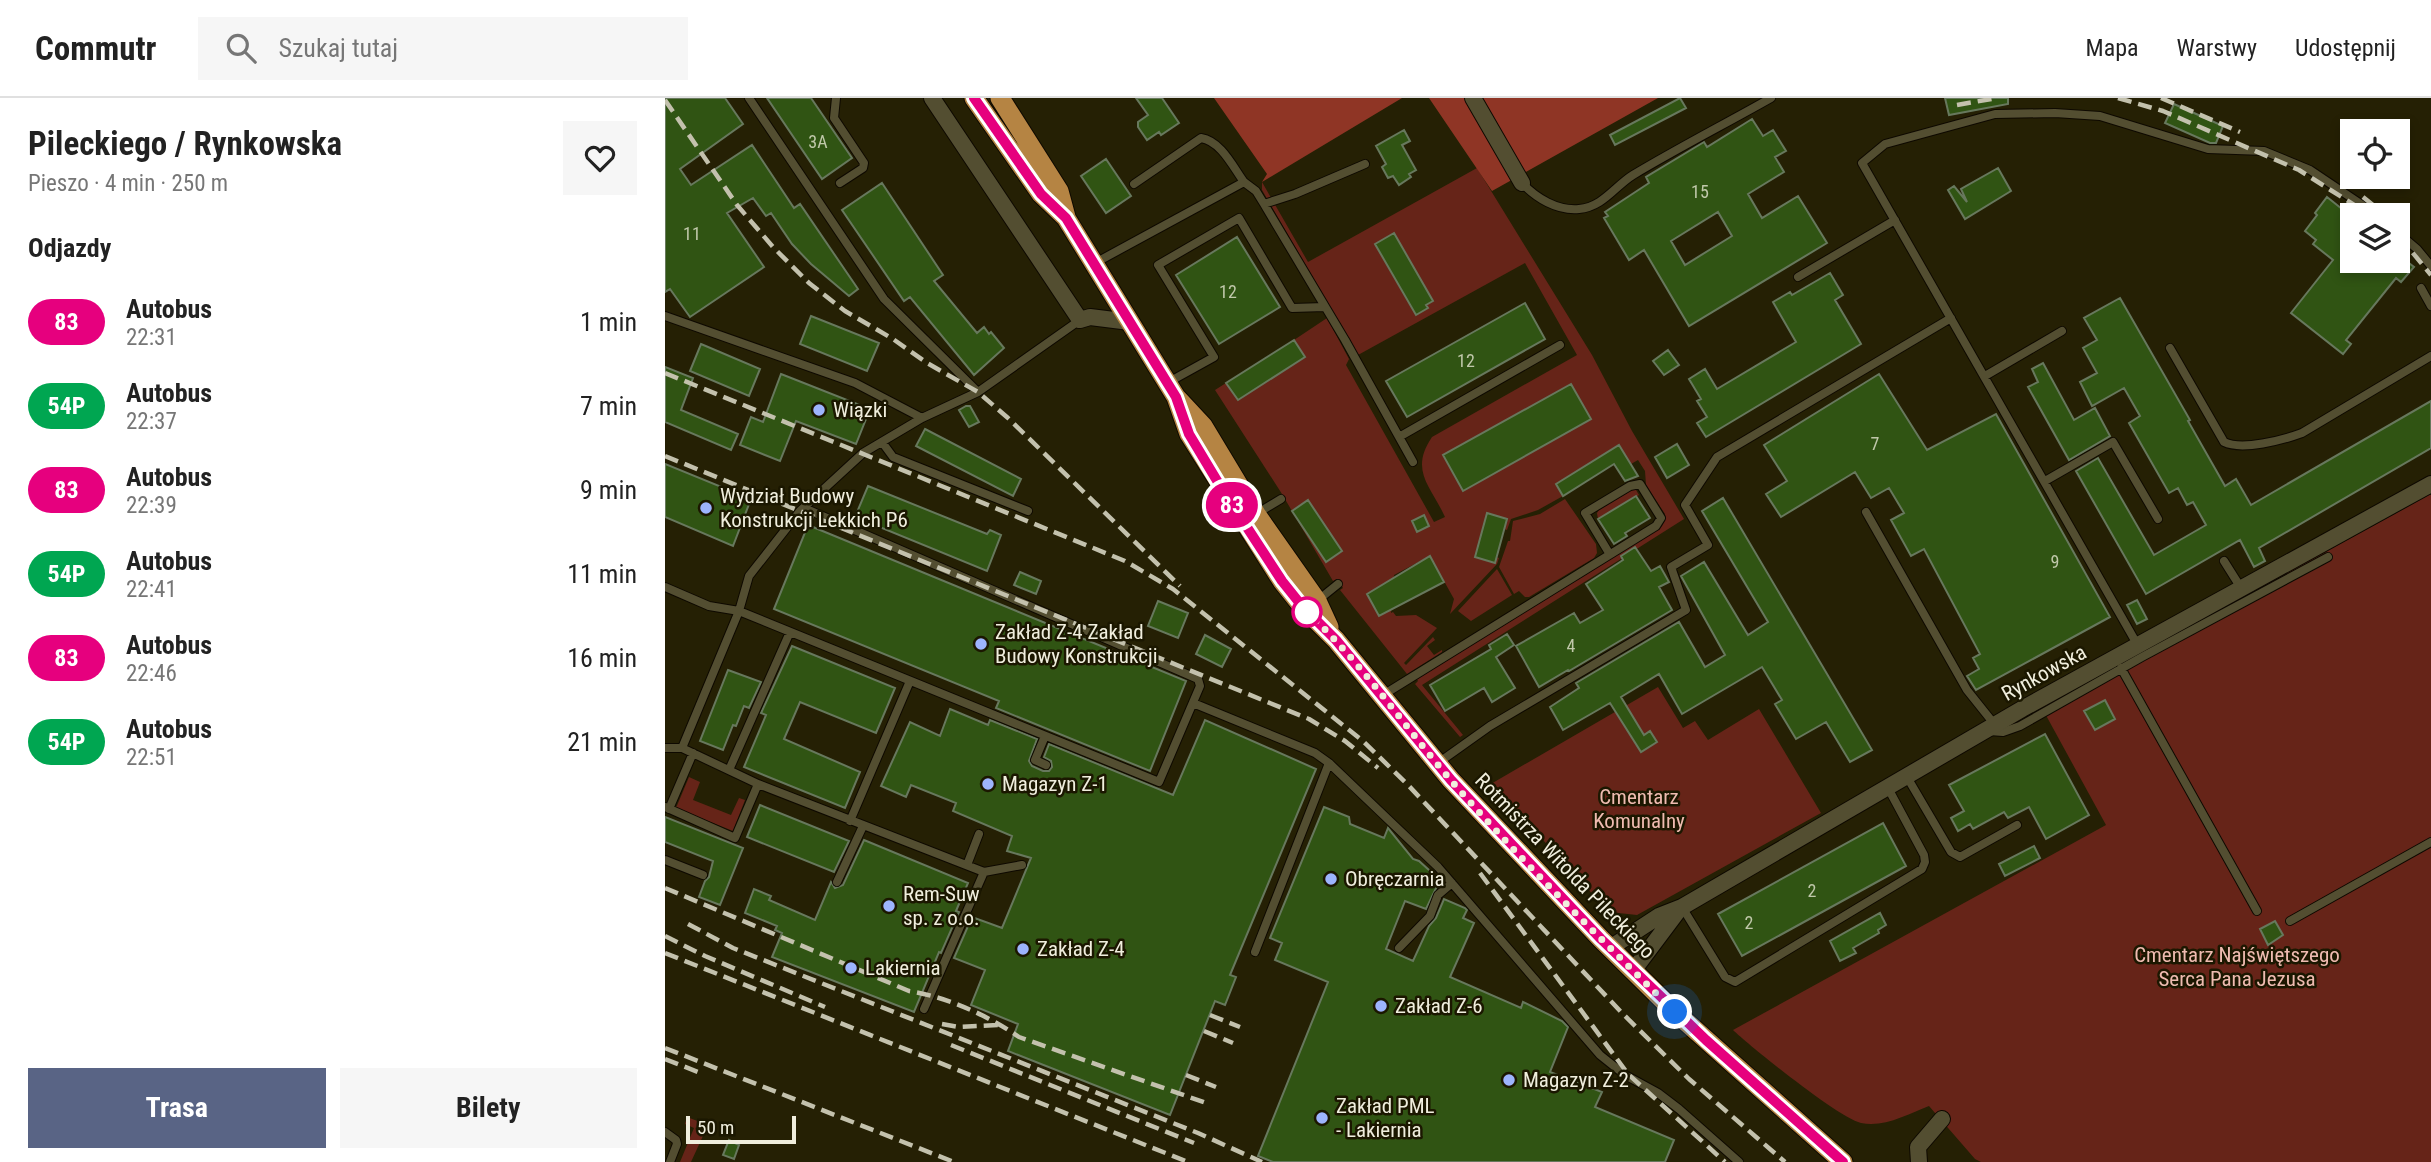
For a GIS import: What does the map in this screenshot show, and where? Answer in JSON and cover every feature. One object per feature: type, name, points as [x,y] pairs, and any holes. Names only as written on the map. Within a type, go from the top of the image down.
[{"type":"main road","name":"Rotmistrza Witolda Pileckiego","points":[[974,98],[1041,194],[1066,218],[1172,390],[1203,426],[1257,514],[1317,601],[1336,640]]},
{"type":"main road","name":"Rotmistrza Witolda Pileckiego","points":[[1000,98],[1059,191],[1066,218]]},
{"type":"main road","name":"Rotmistrza Witolda Pileckiego","points":[[1172,390],[1189,434],[1244,524],[1302,606],[1336,640],[1437,764],[1633,971],[1843,1162]]},
{"type":"street","points":[[932,98],[1080,320],[1090,317],[1130,322]]},
{"type":"street","points":[[1473,98],[1522,183]]},
{"type":"street","name":"Rynkowska","points":[[1610,948],[1659,916],[1682,907],[1990,728],[2431,484]]},
{"type":"street","name":"Rynkowska","points":[[1633,971],[1682,907]]},
{"type":"street","points":[[1919,1162],[1918,1147],[1942,1119]]},
{"type":"lane","points":[[749,98],[884,299],[978,392]]},
{"type":"lane","points":[[837,98],[834,118],[864,163],[863,169],[840,183]]},
{"type":"lane","points":[[1522,183],[1531,193],[1552,205],[1580,209],[1592,205],[1608,197],[1630,177],[1771,98]]},
{"type":"lane","points":[[2137,645],[1862,163],[1885,144],[1995,114],[2055,113],[2100,116],[2208,149],[2264,151],[2310,170],[2359,203]]},
{"type":"lane","points":[[1134,184],[1201,138],[1208,139],[1221,150],[1244,182],[1256,191],[1413,462]]},
{"type":"lane","points":[[1264,204],[1365,164]]},
{"type":"lane","points":[[1094,263],[1244,182]]},
{"type":"lane","points":[[1172,390],[1214,357],[1158,265],[1239,218],[1292,308],[1325,307]]},
{"type":"lane","points":[[1798,276],[1895,220]]},
{"type":"lane","points":[[2410,243],[2431,266]]},
{"type":"lane","points":[[2421,288],[2431,306]]},
{"type":"lane","points":[[665,316],[855,383],[922,418]]},
{"type":"lane","points":[[1437,764],[1490,726],[1686,610],[1671,567],[1708,545],[1685,505],[1717,457],[1951,318]]},
{"type":"lane","points":[[682,748],[739,611],[749,576],[804,508],[848,465],[922,418],[978,392],[1080,320]]},
{"type":"lane","points":[[1985,376],[2063,331]]},
{"type":"lane","points":[[1399,437],[1560,345]]},
{"type":"lane","points":[[2171,348],[2224,442],[2241,446],[2302,433],[2431,356]]},
{"type":"lane","points":[[882,442],[893,457],[1028,511]]},
{"type":"lane","points":[[2045,481],[2113,442],[2158,520]]},
{"type":"lane","points":[[1381,697],[1659,522],[1661,518],[1640,484],[1630,486],[1585,513],[1609,553]]},
{"type":"lane","points":[[1257,514],[1281,499]]},
{"type":"lane","points":[[665,587],[709,606],[739,611],[1159,782],[1200,686],[1198,679],[804,508]]},
{"type":"lane","points":[[1866,512],[1990,728],[2003,732],[2020,726],[2121,668],[2327,557]]},
{"type":"lane","points":[[2224,561],[2241,588]]},
{"type":"lane","points":[[1317,601],[1338,583]]},
{"type":"lane","points":[[729,770],[790,632]]},
{"type":"lane","points":[[2121,668],[2257,911]]},
{"type":"lane","points":[[850,821],[910,681]]},
{"type":"lane","points":[[1193,703],[1315,753],[1329,763],[1452,883],[1599,1055],[1679,1109],[1739,1162]]},
{"type":"lane","points":[[1045,736],[1035,760],[1046,765]]},
{"type":"lane","points":[[665,748],[682,748],[758,784],[984,872],[1022,865]]},
{"type":"lane","points":[[693,753],[667,808],[735,838],[758,784]]},
{"type":"lane","points":[[1255,951],[1329,763]]},
{"type":"lane","points":[[1907,777],[1951,852],[1959,857],[2017,825]]},
{"type":"lane","points":[[1682,907],[1725,977],[1735,982],[1922,869],[1924,855],[1888,788]]},
{"type":"lane","points":[[837,882],[863,826]]},
{"type":"lane","points":[[967,865],[979,834]]},
{"type":"lane","points":[[2290,921],[2431,842]]},
{"type":"lane","points":[[665,860],[703,875]]},
{"type":"lane","points":[[924,1009],[984,872]]},
{"type":"lane","points":[[1399,948],[1430,916],[1438,895],[1452,883]]},
{"type":"lane","points":[[665,1132],[676,1140],[677,1144],[670,1162]]},
{"type":"green space","points":[[1477,168],[1592,355],[1632,431],[1684,519],[1422,685],[1463,735],[1460,737],[1415,684],[1417,679],[1662,526],[1665,514],[1646,485],[1645,471],[1638,460],[1631,464],[1618,445],[1556,484],[1563,496],[1538,510],[1511,519],[1507,530],[1504,529],[1507,519],[1487,514],[1475,557],[1494,563],[1496,557],[1499,558],[1497,564],[1450,614],[1454,599],[1430,556],[1394,575],[1391,613],[1396,616],[1416,615],[1437,628],[1404,663],[1406,665],[1433,637],[1435,640],[1427,646],[1434,655],[1442,650],[1407,674],[1340,590],[1343,588],[1337,579],[1333,581],[1282,494],[1215,390],[1226,383],[1238,400],[1304,356],[1294,340],[1327,318],[1349,359],[1346,365],[1434,522],[1445,517],[1422,469],[1425,449],[1432,437],[1577,355],[1525,263],[1358,355],[1262,190],[1262,182],[1308,262]],"holes":[[[1308,500],[1342,551],[1327,562],[1292,511]]]},
{"type":"green space","points":[[1636,490],[1639,495],[1598,519],[1599,510]]},
{"type":"green space","name":"Cmentarz Najświętszego Serca Pana Jezusa","points":[[2429,495],[2431,1162],[1981,1162],[1975,1159],[1929,1106],[1887,1122],[1861,1123],[1816,1096],[1733,1030],[2106,825],[2042,708]]},
{"type":"green space","points":[[1565,499],[1596,544],[1597,553],[1594,558],[1529,597],[1519,591],[1514,594],[1499,567],[1510,541],[1513,521],[1540,514]]},
{"type":"green space","points":[[1497,569],[1512,595],[1471,621],[1458,611]]},
{"type":"green space","name":"Cmentarz Komunalny","points":[[1658,687],[1683,728],[1695,721],[1708,740],[1759,709],[1821,813],[1637,915],[1609,912],[1522,817],[1509,815],[1484,788]]},
{"type":"green space","points":[[689,777],[700,782],[693,800],[731,815],[739,798],[745,800],[733,831],[676,808]]},
{"type":"green space","points":[[687,1117],[708,1125],[691,1162],[680,1162],[694,1128],[685,1124]]},
{"type":"shaded area","points":[[1214,98],[1402,98],[1262,182],[1267,174]]},
{"type":"shaded area","points":[[1429,98],[1658,98],[1492,191]]},
{"type":"building","points":[[665,98],[725,98],[743,124],[680,169],[691,185],[752,145],[794,208],[800,204],[858,289],[849,296],[811,264],[792,244],[771,213],[766,216],[753,198],[727,213],[764,267],[690,317],[670,289],[665,292]]},
{"type":"building","points":[[767,98],[811,98],[852,158],[822,179]]},
{"type":"building","points":[[1136,98],[1162,98],[1179,123],[1161,135],[1159,132],[1147,140],[1138,127],[1138,122],[1148,115]]},
{"type":"building","points":[[1680,98],[1686,108],[1615,145],[1610,135]]},
{"type":"building","points":[[1945,98],[2008,98],[2008,104],[1949,115]]},
{"type":"building","points":[[2174,104],[2223,126],[2216,143],[2210,143],[2165,123]]},
{"type":"building","points":[[1752,119],[1763,136],[1773,130],[1786,151],[1775,157],[1784,172],[1748,194],[1762,218],[1798,196],[1827,243],[1689,326],[1644,250],[1629,260],[1604,218],[1608,216],[1605,212],[1649,183],[1646,177],[1704,142],[1707,147]],"holes":[[[1718,212],[1732,236],[1685,265],[1671,241]]]},
{"type":"building","points":[[1404,130],[1410,141],[1402,145],[1416,170],[1399,185],[1393,176],[1388,178],[1382,167],[1386,164],[1376,146]]},
{"type":"building","points":[[1106,159],[1131,196],[1106,213],[1081,176]]},
{"type":"building","points":[[1998,168],[2011,191],[1965,219],[1948,190],[1954,186],[1967,202],[1961,189]]},
{"type":"building","points":[[882,183],[943,275],[934,281],[977,333],[984,327],[1004,348],[974,375],[910,297],[904,301],[842,210]]},
{"type":"building","points":[[2327,197],[2340,207],[2340,273],[2409,273],[2401,282],[2396,278],[2346,340],[2351,344],[2343,354],[2291,313],[2333,260],[2313,244],[2316,240],[2305,231],[2317,215],[2315,213]]},
{"type":"building","points":[[1394,233],[1433,301],[1426,305],[1428,308],[1416,315],[1375,244]]},
{"type":"building","points":[[1237,237],[1280,307],[1219,344],[1176,275]]},
{"type":"building","points":[[1830,273],[1843,295],[1835,300],[1861,344],[1706,437],[1697,423],[1707,417],[1697,401],[1701,399],[1689,379],[1705,369],[1717,389],[1796,342],[1773,302],[1790,292],[1792,295]]},
{"type":"building","points":[[2120,298],[2225,486],[2236,479],[2251,505],[2431,401],[2431,448],[2259,548],[2265,561],[2254,567],[2240,540],[2146,594],[2076,471],[2098,458],[2154,555],[2206,525],[2193,502],[2187,505],[2178,488],[2169,493],[2129,423],[2140,416],[2124,388],[2092,406],[2080,382],[2097,373],[2083,348],[2097,340],[2084,318]]},
{"type":"building","points":[[1525,303],[1545,339],[1407,417],[1386,381]]},
{"type":"building","points":[[811,316],[879,343],[867,371],[800,344]]},
{"type":"building","points":[[1294,340],[1305,357],[1238,400],[1226,383]]},
{"type":"building","points":[[701,344],[760,369],[749,396],[690,371]]},
{"type":"building","points":[[1668,350],[1679,365],[1664,375],[1653,361]]},
{"type":"building","points":[[2043,363],[2074,420],[2095,408],[2110,436],[2069,460],[2028,387],[2038,382],[2032,369]]},
{"type":"building","points":[[665,367],[693,378],[681,410],[738,434],[731,450],[665,422]]},
{"type":"building","name":"Wiązki","points":[[781,374],[870,409],[856,444],[796,421],[780,461],[740,445],[751,417],[763,422]]},
{"type":"building","points":[[1879,374],[1927,450],[1996,414],[2110,617],[1976,690],[1967,676],[1979,669],[1973,658],[1980,654],[1924,549],[1911,556],[1891,520],[1904,513],[1889,488],[1871,498],[1855,472],[1781,517],[1766,494],[1787,481],[1764,445]]},
{"type":"building","points":[[1571,384],[1591,419],[1463,491],[1443,455]]},
{"type":"building","points":[[970,406],[979,422],[969,427],[959,410]]},
{"type":"building","points":[[925,429],[1021,479],[1013,496],[916,446]]},
{"type":"building","points":[[1677,444],[1689,465],[1667,478],[1655,457]]},
{"type":"building","points":[[1619,445],[1638,476],[1625,481],[1614,464],[1563,496],[1556,484]]},
{"type":"building","name":"Wydział Budowy Konstrukcji Lekkich P6","points":[[665,464],[751,499],[733,546],[665,517]]},
{"type":"building","points":[[868,486],[987,534],[990,530],[1001,535],[987,571],[855,517]]},
{"type":"building","points":[[1636,496],[1650,518],[1625,533],[1627,536],[1614,544],[1598,519]]},
{"type":"building","points":[[1723,498],[1872,750],[1850,762],[1826,722],[1796,739],[1775,704],[1782,700],[1762,667],[1682,714],[1659,674],[1621,697],[1644,735],[1650,731],[1657,742],[1641,752],[1610,703],[1563,730],[1550,707],[1579,688],[1576,683],[1679,622],[1705,667],[1725,655],[1681,576],[1704,562],[1748,635],[1768,622],[1702,511]]},
{"type":"building","points":[[1308,500],[1342,551],[1326,562],[1292,511]]},
{"type":"building","points":[[1487,513],[1507,519],[1495,563],[1475,557]]},
{"type":"building","points":[[1424,515],[1429,526],[1417,532],[1412,521]]},
{"type":"building","name":"Zakład Z-4 Zakład Budowy Konstrukcji","points":[[808,525],[1186,681],[1150,771],[996,708],[999,701],[774,609]]},
{"type":"building","points":[[1635,547],[1651,571],[1660,566],[1669,582],[1659,587],[1672,610],[1539,687],[1516,646],[1574,613],[1580,623],[1603,610],[1586,584],[1623,560],[1621,556]]},
{"type":"building","points":[[1430,556],[1444,582],[1379,616],[1367,594]]},
{"type":"building","points":[[1020,572],[1041,581],[1036,594],[1014,585]]},
{"type":"building","points":[[2137,600],[2147,619],[2137,624],[2127,605]]},
{"type":"building","points":[[1158,601],[1188,613],[1178,638],[1148,626]]},
{"type":"building","points":[[1507,634],[1514,645],[1496,657],[1515,688],[1492,702],[1484,688],[1445,711],[1430,685],[1491,649],[1489,645]]},
{"type":"building","points":[[1205,635],[1231,649],[1222,667],[1196,654]]},
{"type":"building","points":[[792,646],[895,688],[876,733],[800,702],[784,739],[860,772],[845,808],[744,767],[766,715],[761,713]]},
{"type":"building","points":[[728,670],[761,682],[749,708],[744,706],[736,726],[733,725],[723,750],[700,741]]},
{"type":"building","points":[[2105,700],[2115,719],[2095,730],[2084,711]]},
{"type":"building","points":[[950,709],[988,725],[990,720],[1037,739],[1029,761],[1032,766],[1043,771],[1049,771],[1052,767],[1051,761],[1044,757],[1049,744],[1173,795],[1205,720],[1316,769],[1230,975],[1236,977],[1225,1005],[1215,1001],[1170,1115],[1008,1051],[1018,1024],[971,1005],[985,970],[954,958],[972,917],[1002,928],[1031,858],[1007,851],[1012,836],[953,811],[956,803],[911,785],[906,797],[881,786],[910,722],[940,736]]},
{"type":"building","points":[[2045,734],[2089,815],[2046,839],[2029,807],[2008,818],[2004,812],[1973,829],[1970,824],[1958,831],[1951,818],[1964,811],[1949,785]]},
{"type":"building","points":[[760,805],[849,841],[834,872],[747,837]]},
{"type":"building","points":[[1324,807],[1349,817],[1350,824],[1384,838],[1388,828],[1413,859],[1419,861],[1440,880],[1426,909],[1405,901],[1386,949],[1413,961],[1444,899],[1465,908],[1467,910],[1463,918],[1474,923],[1450,977],[1521,1008],[1523,1002],[1562,1021],[1568,1027],[1550,1072],[1602,1092],[1595,1107],[1674,1140],[1665,1162],[1273,1162],[1258,1156],[1328,982],[1275,960],[1282,943],[1270,938]]},
{"type":"building","points":[[665,817],[743,848],[720,905],[699,897],[713,861],[665,842]]},
{"type":"building","points":[[1883,823],[1906,866],[1742,956],[1718,914]]},
{"type":"building","name":"Rem-Suw sp. z o.o.","points":[[864,840],[968,883],[956,911],[959,912],[914,1012],[772,957],[782,933],[775,930],[777,926],[745,913],[754,889],[771,896],[769,900],[815,920],[831,882],[835,888],[843,885]]},
{"type":"building","points":[[2034,846],[2040,858],[2005,876],[1999,864]]},
{"type":"building","points":[[1880,913],[1886,925],[1878,930],[1879,933],[1853,948],[1856,953],[1840,961],[1830,941]]},
{"type":"building","points":[[2275,921],[2283,935],[2268,945],[2260,929]]},
{"type":"building","points":[[729,1140],[739,1145],[734,1159],[723,1155]]},
{"type":"railway","points":[[1957,105],[1997,98]]},
{"type":"railway","points":[[2118,98],[2163,111],[2299,170],[2351,203]]},
{"type":"railway","points":[[2161,98],[2240,132]]},
{"type":"railway","points":[[665,100],[737,205],[809,283],[845,311],[978,392],[1180,586]]},
{"type":"railway","points":[[2363,197],[2370,203]]},
{"type":"railway","points":[[2410,250],[2431,275]]},
{"type":"railway","points":[[665,373],[1125,561],[1173,589],[1364,742],[1408,785],[1623,1014],[1689,1079],[1785,1162]]},
{"type":"railway","points":[[665,456],[1309,719],[1345,741],[1378,768]]},
{"type":"railway","points":[[1480,873],[1628,1074],[1725,1162]]},
{"type":"railway","points":[[665,888],[909,991],[966,1008],[1019,1037],[1209,1104]]},
{"type":"railway","points":[[688,924],[733,948],[1198,1133],[1262,1162]]},
{"type":"railway","points":[[665,936],[825,1007]]},
{"type":"railway","points":[[665,953],[1188,1162]]},
{"type":"railway","points":[[1210,1015],[1240,1027]]},
{"type":"railway","points":[[942,1024],[959,1027],[998,1025]]},
{"type":"railway","points":[[1204,1031],[1233,1043]]},
{"type":"railway","points":[[951,1045],[1194,1143]]},
{"type":"railway","points":[[665,1048],[954,1162]]},
{"type":"railway","points":[[665,1059],[698,1072]]},
{"type":"railway","points":[[1186,1075],[1216,1087]]},
{"type":"bus line","name":"83","points":[[974,98],[1041,194],[1066,218],[1176,397],[1189,434],[1222,489],[1282,581],[1302,606],[1336,640],[1451,780],[1601,939],[1675,1012],[1843,1162]]},
{"type":"place","name":"Wiązki","points":[[819,410]]},
{"type":"place","name":"Wydział Budowy Konstrukcji Lekkich P6","points":[[706,508]]},
{"type":"place","name":"Zakład Z-4 Zakład Budowy Konstrukcji","points":[[981,644]]},
{"type":"place","name":"Magazyn Z-1","points":[[988,784]]},
{"type":"place","name":"Obręczarnia","points":[[1331,879]]},
{"type":"place","name":"Rem-Suw sp. z o.o.","points":[[889,906]]},
{"type":"place","name":"Zakład Z-4","points":[[1023,949]]},
{"type":"place","name":"Lakiernia","points":[[851,968]]},
{"type":"place","name":"Zakład Z-6","points":[[1381,1006]]},
{"type":"place","name":"Magazyn Z-2","points":[[1509,1080]]},
{"type":"place","name":"Zakład PML - Lakiernia","points":[[1322,1118]]},
{"type":"route","points":[[1307,612],[1336,640],[1381,697],[1485,817],[1675,1012]]}]
